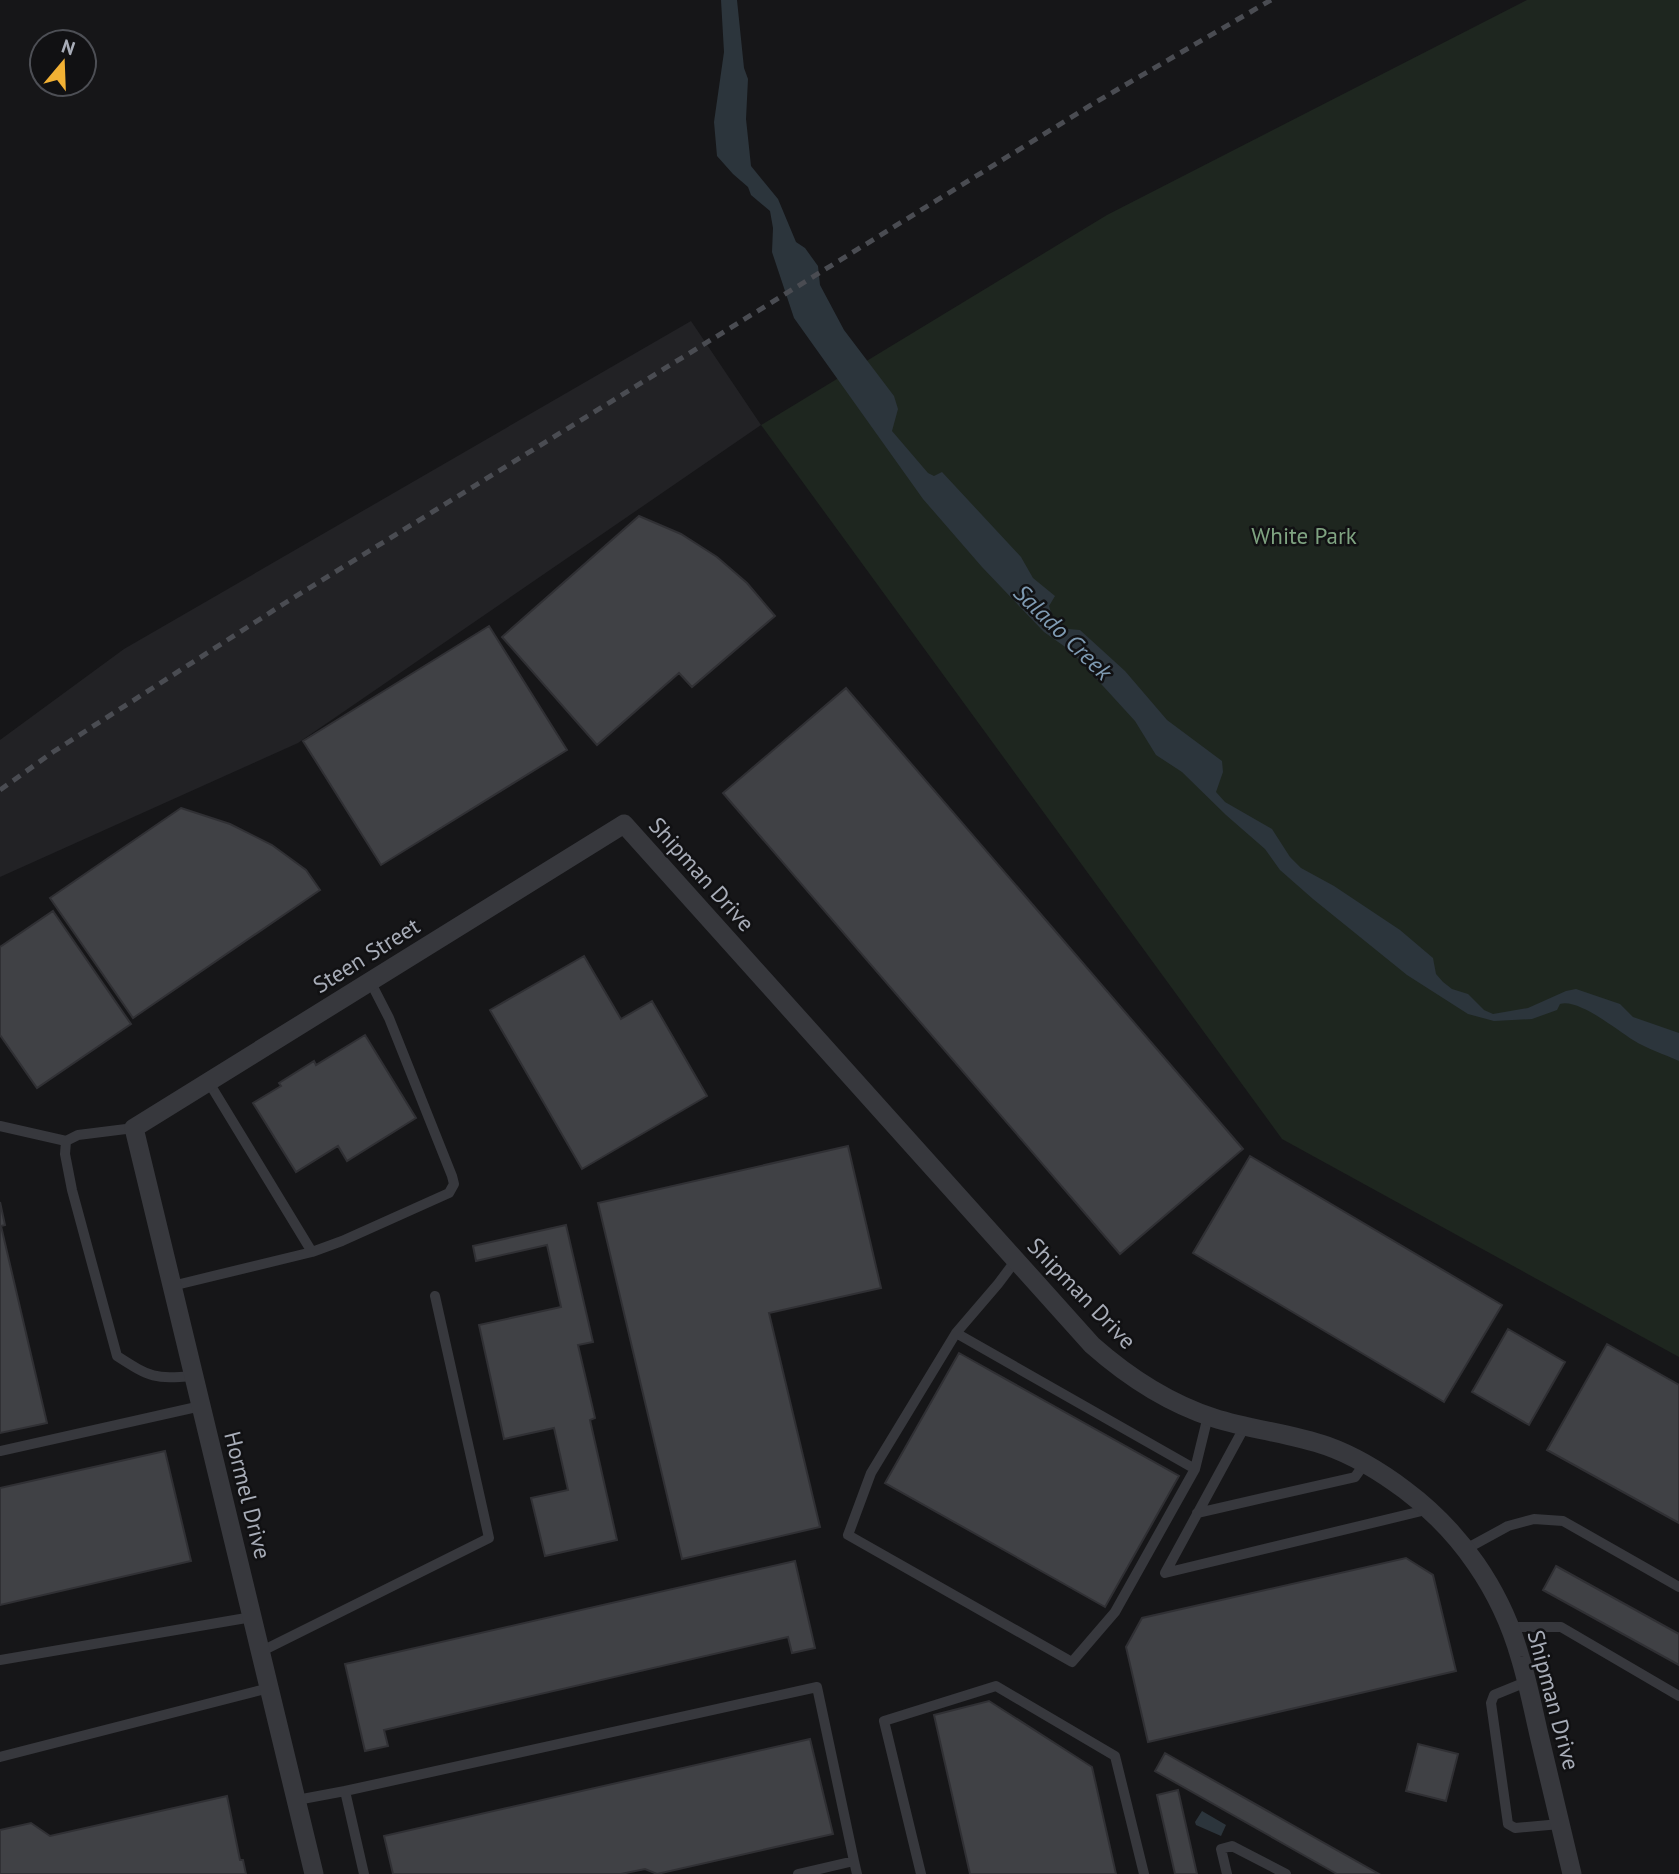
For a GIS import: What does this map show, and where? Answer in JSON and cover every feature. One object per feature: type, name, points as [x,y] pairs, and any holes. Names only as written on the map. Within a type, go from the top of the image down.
[{"type":"street","name":"Steen Street","points":[[134,1128],[624,824]]},
{"type":"street","name":"Shipman Drive","points":[[624,824],[1092,1345],[1115,1365],[1140,1383],[1208,1416],[1327,1446],[1386,1475],[1430,1509],[1466,1549],[1489,1584],[1509,1627],[1526,1682],[1572,1874]]},
{"type":"street","name":"Hormel Drive","points":[[134,1128],[314,1874]]},
{"type":"lane","points":[[172,1286],[312,1252],[449,1193],[454,1184],[389,1018],[370,981]]},
{"type":"lane","points":[[208,1082],[312,1252]]},
{"type":"lane","points":[[0,1126],[66,1141],[78,1135],[134,1128]]},
{"type":"lane","points":[[66,1141],[65,1154],[72,1190],[117,1356],[140,1371],[160,1379],[194,1376]]},
{"type":"lane","points":[[1016,1260],[956,1333],[871,1473],[848,1535],[1072,1662],[1115,1612],[1195,1469],[1208,1416]]},
{"type":"lane","points":[[260,1652],[489,1538],[435,1296]]},
{"type":"lane","points":[[956,1333],[1195,1469]]},
{"type":"lane","points":[[0,1451],[201,1406]]},
{"type":"lane","points":[[1245,1426],[1165,1573],[1430,1509]]},
{"type":"lane","points":[[1197,1513],[1355,1477],[1365,1464]]},
{"type":"lane","points":[[1466,1549],[1508,1526],[1535,1519],[1563,1521],[1679,1587]]},
{"type":"lane","points":[[0,1660],[252,1617]]},
{"type":"lane","points":[[1509,1627],[1561,1627],[1679,1696]]},
{"type":"lane","points":[[1526,1682],[1494,1695],[1491,1703],[1508,1824],[1515,1828],[1560,1824]]},
{"type":"lane","points":[[921,1874],[884,1721],[996,1686],[1115,1756],[1144,1874]]},
{"type":"lane","points":[[297,1800],[817,1687],[857,1874]]},
{"type":"lane","points":[[0,1757],[269,1688]]},
{"type":"lane","points":[[345,1791],[364,1874]]},
{"type":"lane","points":[[1227,1874],[1221,1849],[1233,1846],[1286,1874]]},
{"type":"lane","points":[[798,1874],[853,1861]]},
{"type":"shaded area","points":[[691,321],[761,425],[298,743],[0,877],[0,740],[124,649]]},
{"type":"green space","name":"White Park","points":[[1527,0],[1679,0],[1679,1357],[1282,1139],[761,425],[1107,215]]},
{"type":"water","name":"Salado Creek","points":[[721,0],[737,0],[744,68],[748,79],[746,119],[751,166],[778,199],[796,242],[805,248],[818,266],[820,285],[844,330],[894,396],[898,409],[892,431],[928,473],[934,476],[942,472],[1021,557],[1033,578],[1055,596],[1049,606],[1054,622],[1068,629],[1080,630],[1125,671],[1167,720],[1222,761],[1223,772],[1216,792],[1225,802],[1272,829],[1290,857],[1301,868],[1334,886],[1400,930],[1433,958],[1436,974],[1452,989],[1468,994],[1484,1010],[1493,1014],[1528,1008],[1576,989],[1620,1004],[1633,1017],[1679,1033],[1679,1061],[1638,1043],[1587,1010],[1568,1003],[1560,1004],[1557,1010],[1532,1019],[1494,1021],[1468,1014],[1407,975],[1313,899],[1280,870],[1265,849],[1182,772],[1156,755],[1135,721],[1071,651],[1044,632],[982,567],[923,499],[794,318],[772,252],[773,228],[770,211],[751,195],[748,187],[717,156],[714,122],[724,52]]},
{"type":"water","points":[[1202,1811],[1226,1825],[1221,1836],[1196,1825],[1195,1822]]},
{"type":"building","points":[[639,516],[681,534],[717,557],[747,583],[775,616],[692,687],[679,673],[597,745],[502,637]]},
{"type":"building","points":[[489,626],[567,750],[381,865],[303,741]]},
{"type":"building","points":[[846,688],[1243,1149],[1120,1254],[723,793]]},
{"type":"building","points":[[181,808],[230,824],[272,845],[306,870],[320,890],[133,1018],[50,898]]},
{"type":"building","points":[[53,911],[131,1024],[37,1088],[0,1035],[0,947]]},
{"type":"building","points":[[584,956],[621,1019],[652,1001],[707,1096],[582,1169],[490,1010]]},
{"type":"building","points":[[365,1035],[416,1118],[347,1161],[338,1146],[296,1172],[253,1103],[314,1061],[316,1065]]},
{"type":"building","points":[[848,1146],[881,1288],[769,1313],[820,1527],[682,1559],[598,1203]]},
{"type":"building","points":[[1250,1156],[1502,1305],[1444,1402],[1193,1253]]},
{"type":"building","points":[[0,1202],[5,1225],[1,1226],[47,1423],[0,1433]]},
{"type":"building","points":[[566,1225],[593,1342],[578,1345],[595,1418],[590,1420],[617,1540],[545,1556],[531,1498],[568,1490],[554,1428],[504,1439],[479,1325],[561,1307],[547,1245],[476,1261],[473,1246]]},
{"type":"building","points":[[1508,1329],[1565,1362],[1529,1425],[1472,1392]]},
{"type":"building","points":[[1607,1344],[1679,1385],[1679,1523],[1547,1450]]},
{"type":"building","points":[[959,1353],[1179,1476],[1105,1607],[885,1483]]},
{"type":"building","points":[[165,1451],[191,1561],[0,1605],[0,1488]]},
{"type":"building","points":[[1406,1558],[1433,1575],[1456,1671],[1148,1742],[1126,1647],[1142,1618]]},
{"type":"building","points":[[795,1561],[815,1648],[792,1653],[788,1637],[384,1730],[388,1746],[365,1751],[345,1664]]},
{"type":"building","points":[[1556,1566],[1679,1634],[1679,1665],[1543,1590]]},
{"type":"building","points":[[989,1701],[1092,1767],[1116,1874],[970,1874],[934,1715]]},
{"type":"building","points":[[810,1739],[833,1834],[657,1874],[645,1869],[621,1874],[393,1874],[384,1836]]},
{"type":"building","points":[[1418,1744],[1458,1754],[1446,1801],[1406,1791]]},
{"type":"building","points":[[1165,1753],[1379,1874],[1337,1874],[1155,1771]]},
{"type":"building","points":[[1178,1790],[1197,1874],[1175,1874],[1157,1795]]},
{"type":"building","points":[[227,1796],[240,1860],[243,1860],[246,1874],[0,1874],[0,1830],[31,1823],[50,1836]]},
{"type":"railway","points":[[0,790],[53,752],[285,603],[1096,102],[1271,0]]}]
